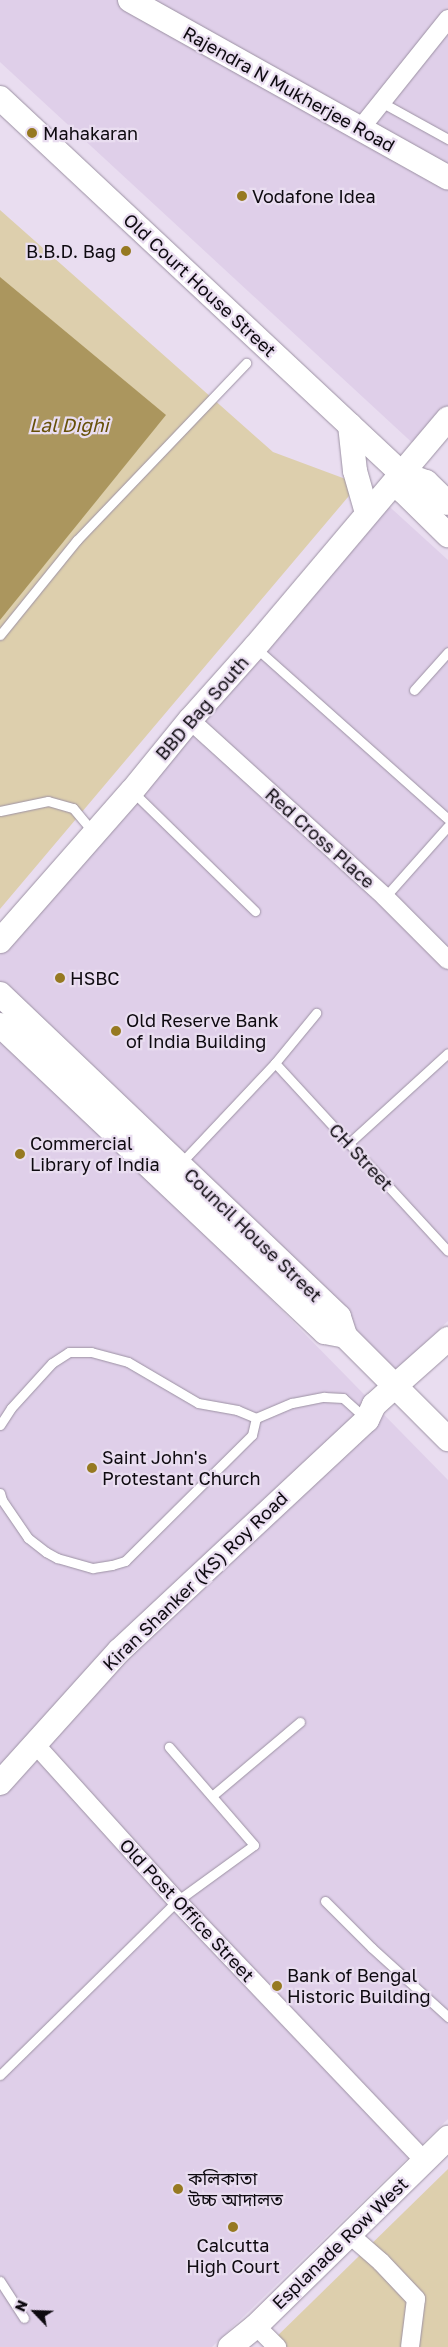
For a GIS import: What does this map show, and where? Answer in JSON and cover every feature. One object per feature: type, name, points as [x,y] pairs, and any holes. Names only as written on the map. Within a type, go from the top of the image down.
[{"type":"street","name":"Rajendra N Mukherjee Road","points":[[130,0],[448,178]]},
{"type":"street","points":[[360,128],[448,19]]},
{"type":"street","name":"Old Court House Street","points":[[0,98],[401,472]]},
{"type":"street","name":"BBD Bag South","points":[[0,941],[132,791],[190,720],[255,647],[401,472],[448,419]]},
{"type":"street","points":[[350,425],[355,471],[367,513]]},
{"type":"street","points":[[401,472],[426,482],[448,503]]},
{"type":"street","points":[[401,472],[404,492],[448,535]]},
{"type":"street","name":"Red Cross Place","points":[[190,720],[385,897],[448,960]]},
{"type":"street","name":"Council House Street","points":[[0,994],[339,1317],[345,1336],[448,1439]]},
{"type":"street","name":"Council House Street","points":[[0,1024],[325,1332],[345,1336]]},
{"type":"street","points":[[400,1391],[448,1339]]},
{"type":"street","points":[[400,1391],[448,1356]]},
{"type":"street","name":"Kiran Shanker (KS) Roy Road","points":[[0,1783],[118,1651],[367,1420],[374,1405],[400,1391]]},
{"type":"street","name":"Old Post Office Street","points":[[35,1744],[177,1901],[424,2161]]},
{"type":"street","name":"Esplanade Row West","points":[[230,2347],[256,2326],[448,2138]]},
{"type":"street","points":[[349,2234],[381,2262],[416,2299],[410,2347]]},
{"type":"street","points":[[256,2326],[277,2347]]},
{"type":"lane","points":[[381,102],[448,139]]},
{"type":"lane","points":[[0,635],[77,540],[246,364]]},
{"type":"lane","points":[[255,647],[448,819]]},
{"type":"lane","points":[[414,690],[448,652]]},
{"type":"lane","points":[[132,791],[255,912]]},
{"type":"lane","points":[[0,811],[48,801],[73,808],[95,834]]},
{"type":"lane","points":[[385,897],[448,826]]},
{"type":"lane","points":[[179,1165],[275,1063],[316,1013]]},
{"type":"lane","points":[[348,1144],[448,1054]]},
{"type":"lane","name":"CH Street","points":[[275,1063],[448,1251]]},
{"type":"lane","points":[[0,1425],[11,1408],[52,1363],[69,1352],[91,1352],[128,1362],[198,1403],[237,1410],[256,1418],[292,1403],[324,1397],[343,1398],[367,1420]]},
{"type":"lane","points":[[0,1493],[28,1538],[46,1552],[57,1558],[92,1568],[112,1565],[125,1561],[252,1435],[256,1418]]},
{"type":"lane","points":[[212,1796],[300,1722]]},
{"type":"lane","points":[[0,2075],[177,1901],[254,1845],[169,1747]]},
{"type":"lane","points":[[325,1901],[372,1948],[448,2017]]},
{"type":"lane","points":[[0,2282],[24,2318]]},
{"type":"shaded area","points":[[0,0],[448,0],[448,414],[419,449],[0,62]]},
{"type":"shaded area","points":[[0,210],[273,452],[359,484],[0,909]]},
{"type":"shaded area","points":[[381,499],[448,560],[448,1321],[384,1382],[0,1009],[0,955]]},
{"type":"shaded area","points":[[0,1023],[448,1480],[448,2119],[212,2347],[0,2347]]},
{"type":"shaded area","points":[[448,2169],[448,2347],[266,2347]]},
{"type":"water","name":"Lal Dighi","points":[[0,277],[166,415],[0,620]]},
{"type":"place","name":"Mahakaran","points":[[32,133]]},
{"type":"place","name":"Vodafone Idea","points":[[242,196]]},
{"type":"place","name":"B.B.D. Bag","points":[[126,251]]},
{"type":"place","name":"HSBC","points":[[60,978]]},
{"type":"place","name":"Old Reserve Bank of India Building","points":[[116,1031]]},
{"type":"place","name":"Commercial Library of India","points":[[20,1154]]},
{"type":"place","name":"Saint John's Protestant Church","points":[[92,1468]]},
{"type":"place","name":"Bank of Bengal Historic Building","points":[[277,1986]]},
{"type":"place","name":"কলিকাতা উচ্চ আদালত","points":[[178,2189]]},
{"type":"place","name":"Calcutta High Court","points":[[233,2227]]}]
